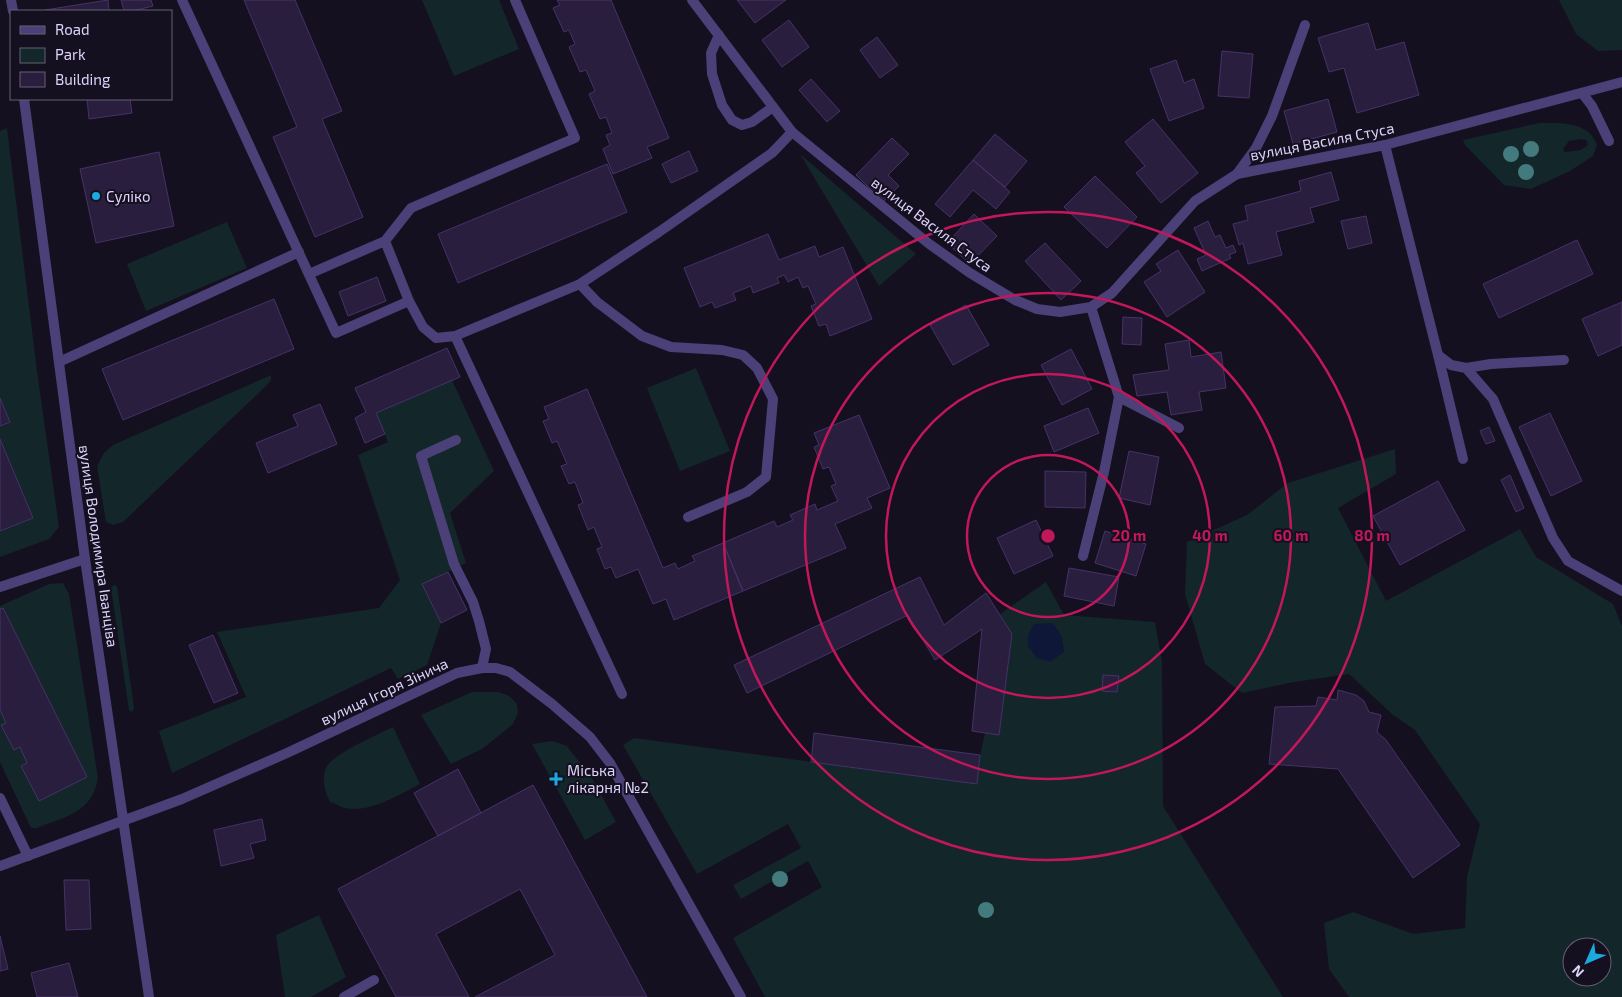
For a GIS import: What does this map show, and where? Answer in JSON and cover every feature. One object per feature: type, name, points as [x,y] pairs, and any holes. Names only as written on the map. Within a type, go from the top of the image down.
[{"type":"street","points":[[182,0],[336,333],[409,301]]},
{"type":"street","points":[[308,274],[385,241],[411,208],[575,138],[515,0]]},
{"type":"street","name":"вулиця Василя Стуса","points":[[692,0],[792,132],[928,244],[991,287],[1037,309],[1060,312],[1091,307],[1112,292],[1195,201],[1237,174],[1384,145],[1620,82]]},
{"type":"street","points":[[1237,174],[1256,148],[1272,116],[1306,25]]},
{"type":"street","points":[[719,35],[711,53],[712,74],[722,105],[732,120],[742,125],[752,122],[773,108]]},
{"type":"street","points":[[1582,93],[1592,106],[1609,141]]},
{"type":"street","name":"вулиця Володимира Іванціва","points":[[24,100],[85,559],[148,997]]},
{"type":"street","points":[[385,241],[409,301],[423,327],[436,338],[455,336],[580,284],[659,232],[772,153],[792,132]]},
{"type":"street","points":[[1384,145],[1463,459]]},
{"type":"street","points":[[59,362],[299,252]]},
{"type":"street","points":[[580,284],[597,302],[642,336],[671,347],[722,350],[743,356],[757,368],[773,399],[766,477],[747,492],[688,517]]},
{"type":"street","points":[[1083,556],[1104,472],[1119,397],[1091,307]]},
{"type":"street","points":[[455,336],[622,694]]},
{"type":"street","points":[[1438,355],[1451,365],[1466,368],[1491,364],[1564,360]]},
{"type":"street","points":[[1466,368],[1493,400],[1553,538],[1568,562],[1622,591]]},
{"type":"street","points":[[1119,397],[1180,428]]},
{"type":"street","points":[[456,440],[421,456],[454,564],[473,602],[480,621],[486,649],[482,668]]},
{"type":"street","points":[[0,587],[85,559]]},
{"type":"street","name":"вулиця Ігоря Зінича","points":[[0,866],[182,799],[287,754],[457,673],[482,668],[496,668],[510,672],[552,704],[590,737],[610,763],[740,997]]},
{"type":"street","points":[[0,798],[28,856]]},
{"type":"street","points":[[344,997],[374,980]]},
{"type":"green space","points":[[422,0],[499,0],[519,49],[454,76]]},
{"type":"green space","points":[[1559,0],[1622,0],[1622,50],[1598,51],[1576,34]]},
{"type":"green space","points":[[1539,123],[1556,123],[1581,127],[1588,131],[1597,145],[1593,156],[1570,171],[1531,189],[1504,185],[1465,145],[1463,140]],"holes":[[[1586,140],[1588,145],[1581,150],[1565,152],[1563,149],[1569,141]]]},
{"type":"green space","points":[[7,128],[37,371],[59,527],[49,539],[0,557],[0,531],[33,518],[0,439],[0,426],[10,422],[0,398],[0,131]]},
{"type":"green space","points":[[800,154],[916,254],[879,286]]},
{"type":"green space","points":[[227,222],[247,268],[146,311],[127,264]]},
{"type":"green space","points":[[696,368],[730,451],[680,471],[647,388]]},
{"type":"green space","points":[[271,375],[271,380],[266,386],[123,522],[113,525],[106,522],[97,466],[104,453],[113,445]]},
{"type":"green space","points":[[452,380],[494,471],[450,513],[466,563],[422,584],[441,623],[427,665],[398,679],[391,668],[172,773],[159,731],[246,697],[217,632],[379,608],[400,580],[358,455],[388,442],[376,413]]},
{"type":"green space","points":[[1395,449],[1396,474],[1338,508],[1386,601],[1520,529],[1536,557],[1613,604],[1622,626],[1622,997],[1349,997],[1329,969],[1324,923],[1353,912],[1413,934],[1465,928],[1467,877],[1480,824],[1415,730],[1393,715],[1349,674],[1294,682],[1242,693],[1205,664],[1185,594],[1187,542],[1247,515],[1288,483]]},
{"type":"green space","points":[[1046,582],[1064,615],[1155,622],[1162,662],[1163,806],[1283,997],[765,997],[733,938],[822,887],[808,861],[741,899],[733,885],[801,848],[788,824],[697,874],[623,745],[634,738],[977,784],[980,755],[985,733],[999,735],[1012,634],[1000,614]]},
{"type":"green space","points":[[63,583],[69,594],[98,778],[90,799],[76,812],[37,828],[31,828],[0,762],[0,606],[49,584]]},
{"type":"green space","points":[[114,585],[117,586],[134,708],[132,712],[129,710],[111,588]]},
{"type":"green space","points":[[472,692],[499,692],[509,696],[517,704],[518,713],[513,724],[482,749],[451,764],[421,715]]},
{"type":"green space","points":[[393,727],[420,784],[384,802],[365,808],[345,808],[330,802],[325,790],[324,781],[326,768],[330,763],[356,745]]},
{"type":"green space","points":[[552,741],[567,746],[593,780],[616,822],[585,840],[532,744]]},
{"type":"green space","points":[[319,915],[346,977],[311,997],[285,997],[276,935]]},
{"type":"water","points":[[1053,623],[1062,637],[1064,652],[1050,662],[1037,658],[1028,646],[1028,635],[1034,624]]},
{"type":"building","points":[[108,0],[109,10],[45,10]]},
{"type":"building","points":[[121,0],[151,0],[153,6],[137,10],[124,10]]},
{"type":"building","points":[[244,0],[295,0],[342,111],[322,119],[363,217],[315,237],[273,137],[297,127]]},
{"type":"building","points":[[557,0],[611,0],[669,138],[647,147],[652,158],[613,174],[603,149],[610,145],[606,135],[612,133],[606,117],[600,119],[589,94],[595,91],[586,70],[580,72],[569,47],[575,44],[569,30],[564,32],[553,8],[560,5]]},
{"type":"building","points":[[737,0],[786,0],[755,23]]},
{"type":"building","points":[[789,20],[809,47],[782,67],[762,40]]},
{"type":"building","points":[[1368,23],[1376,50],[1404,42],[1419,95],[1357,113],[1344,68],[1329,72],[1318,38]]},
{"type":"building","points":[[877,37],[898,65],[880,78],[860,50]]},
{"type":"building","points":[[1222,51],[1253,54],[1249,98],[1218,96]]},
{"type":"building","points":[[1176,60],[1184,83],[1194,79],[1204,108],[1169,121],[1150,69]]},
{"type":"building","points":[[811,79],[840,111],[827,122],[799,90]]},
{"type":"building","points":[[1328,99],[1337,132],[1293,144],[1284,111]]},
{"type":"building","points":[[87,100],[130,100],[132,113],[89,119]]},
{"type":"building","points":[[1153,119],[1198,173],[1161,203],[1136,173],[1145,166],[1125,142]]},
{"type":"building","points":[[995,134],[1027,161],[1005,187],[973,160]]},
{"type":"building","points":[[892,138],[909,154],[888,175],[899,186],[883,202],[856,175]]},
{"type":"building","points":[[689,151],[698,171],[671,183],[662,164]]},
{"type":"building","points":[[159,152],[174,226],[96,243],[80,169]]},
{"type":"building","points":[[973,160],[1010,192],[996,209],[973,190],[950,217],[935,204]]},
{"type":"building","points":[[607,164],[627,212],[458,283],[438,234]]},
{"type":"building","points":[[1331,172],[1339,200],[1310,208],[1314,222],[1276,232],[1282,255],[1248,264],[1243,243],[1239,245],[1233,224],[1248,220],[1245,206],[1301,191],[1299,181]]},
{"type":"building","points":[[1095,176],[1137,217],[1107,248],[1064,207]]},
{"type":"building","points":[[974,214],[997,236],[970,264],[947,243]]},
{"type":"building","points":[[1366,216],[1372,243],[1348,249],[1341,221]]},
{"type":"building","points":[[1208,221],[1215,237],[1220,235],[1226,248],[1233,245],[1236,252],[1229,255],[1231,258],[1202,271],[1197,259],[1206,255],[1194,228]]},
{"type":"building","points":[[768,234],[779,260],[815,246],[819,257],[843,247],[872,319],[830,336],[826,324],[819,326],[811,306],[816,304],[808,286],[803,288],[798,277],[788,282],[784,275],[777,278],[779,283],[753,293],[751,286],[733,293],[736,300],[715,308],[712,302],[700,307],[684,268]]},
{"type":"building","points":[[1577,240],[1593,274],[1499,318],[1483,284]]},
{"type":"building","points":[[1045,243],[1081,281],[1061,300],[1025,261]]},
{"type":"building","points":[[1178,250],[1205,292],[1167,317],[1144,282],[1161,271],[1156,264]]},
{"type":"building","points":[[377,277],[386,301],[348,316],[339,292]]},
{"type":"building","points":[[274,299],[294,349],[123,420],[102,369]]},
{"type":"building","points":[[1622,302],[1622,345],[1598,356],[1582,319]]},
{"type":"building","points":[[966,305],[989,345],[953,365],[930,325]]},
{"type":"building","points":[[1123,317],[1142,318],[1141,345],[1122,344]]},
{"type":"building","points":[[1189,340],[1191,357],[1221,352],[1226,388],[1199,392],[1202,410],[1171,415],[1167,392],[1137,396],[1133,375],[1169,370],[1165,344]]},
{"type":"building","points":[[447,348],[460,377],[376,413],[385,434],[365,443],[355,418],[366,412],[355,388]]},
{"type":"building","points":[[1071,349],[1092,389],[1062,405],[1041,365]]},
{"type":"building","points":[[587,389],[663,568],[675,563],[678,569],[695,561],[692,556],[723,543],[743,591],[674,620],[666,599],[653,604],[638,569],[616,578],[611,567],[605,569],[597,549],[602,547],[594,527],[588,530],[578,505],[583,503],[575,482],[569,484],[561,466],[567,464],[557,441],[552,443],[543,421],[549,419],[544,407]]},
{"type":"building","points":[[0,398],[10,422],[0,426]]},
{"type":"building","points":[[320,404],[337,444],[268,473],[256,443],[298,426],[293,415]]},
{"type":"building","points":[[1088,408],[1099,433],[1054,452],[1044,426]]},
{"type":"building","points":[[1550,413],[1582,481],[1551,496],[1519,427]]},
{"type":"building","points":[[859,415],[890,488],[867,498],[872,508],[835,524],[846,548],[743,591],[723,543],[774,521],[777,527],[793,520],[790,515],[815,504],[817,510],[838,501],[831,486],[836,484],[829,467],[823,469],[814,447],[819,445],[814,433]]},
{"type":"building","points":[[1489,427],[1495,441],[1486,444],[1480,431]]},
{"type":"building","points":[[0,439],[33,518],[0,531]]},
{"type":"building","points":[[1129,451],[1159,457],[1150,505],[1119,498]]},
{"type":"building","points":[[1045,471],[1086,472],[1085,508],[1045,507]]},
{"type":"building","points":[[1510,475],[1524,508],[1516,512],[1501,480]]},
{"type":"building","points":[[1438,481],[1465,530],[1400,565],[1373,516]]},
{"type":"building","points":[[1036,520],[1053,556],[1014,574],[997,538]]},
{"type":"building","points":[[1105,531],[1146,544],[1136,576],[1095,563]]},
{"type":"building","points":[[1069,568],[1119,577],[1114,606],[1064,596]]},
{"type":"building","points":[[448,572],[467,610],[441,623],[422,584]]},
{"type":"building","points":[[920,577],[944,625],[986,593],[1012,634],[999,735],[972,731],[982,629],[935,660],[908,615],[747,693],[734,665]]},
{"type":"building","points":[[3,608],[87,777],[39,801],[21,766],[27,763],[20,747],[14,750],[1,725],[6,723],[0,710],[0,609]]},
{"type":"building","points":[[213,635],[238,693],[214,703],[189,645]]},
{"type":"building","points":[[1103,675],[1119,676],[1117,692],[1102,691]]},
{"type":"building","points":[[1338,690],[1356,695],[1364,701],[1369,712],[1381,715],[1377,732],[1386,740],[1460,845],[1413,878],[1338,769],[1269,764],[1275,707],[1316,706],[1318,697],[1337,700]]},
{"type":"building","points":[[814,733],[980,755],[977,784],[811,762]]},
{"type":"building","points":[[458,769],[481,813],[438,836],[414,793]]},
{"type":"building","points":[[533,785],[647,997],[475,997],[555,955],[520,889],[436,934],[469,997],[396,997],[338,889]]},
{"type":"building","points":[[262,819],[266,840],[250,844],[254,858],[221,866],[214,830]]},
{"type":"building","points":[[64,880],[89,880],[91,929],[66,930]]},
{"type":"building","points":[[0,936],[8,969],[0,971]]},
{"type":"building","points":[[69,963],[78,997],[37,997],[31,973]]},
{"type":"place","name":"Суліко","points":[[96,196]]},
{"type":"place","name":"Міська лікарня №2","points":[[556,779]]}]
